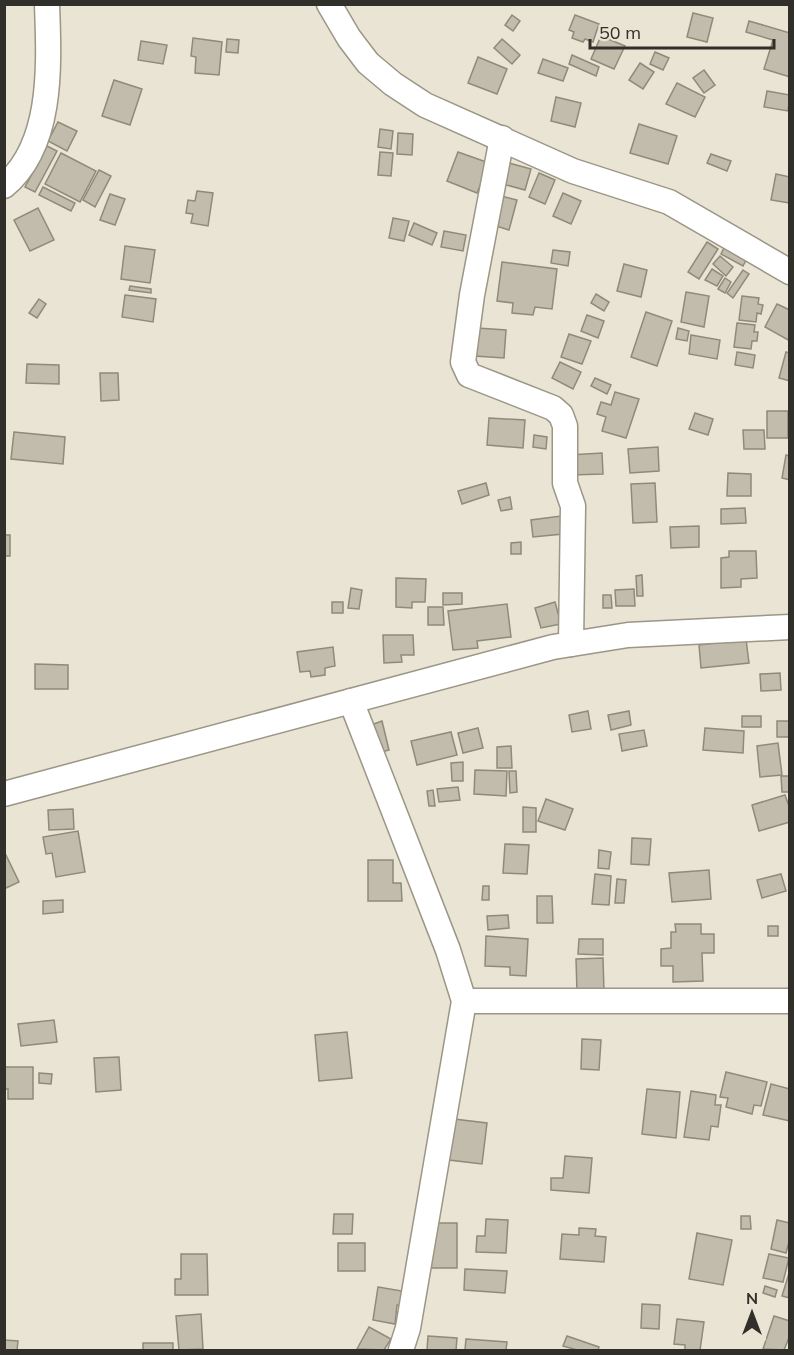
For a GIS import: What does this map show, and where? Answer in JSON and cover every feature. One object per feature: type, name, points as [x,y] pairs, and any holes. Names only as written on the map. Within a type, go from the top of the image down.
[{"type":"street","points":[[4,186],[18,175],[35,145],[47,89],[47,4]]},
{"type":"street","points":[[329,4],[349,38],[368,63],[393,84],[424,105],[573,171],[669,202],[789,272]]},
{"type":"street","points":[[502,138],[472,295],[463,362],[469,375],[553,408],[561,416],[565,426],[565,483],[573,506],[571,644]]},
{"type":"street","points":[[4,794],[571,644],[628,634],[789,627]]},
{"type":"street","points":[[351,701],[448,950],[464,1001],[408,1328],[401,1350]]},
{"type":"street","points":[[464,1001],[789,1001]]},
{"type":"building","points":[[693,13],[713,18],[707,42],[687,37]]},
{"type":"building","points":[[512,15],[520,21],[513,31],[505,25]]},
{"type":"building","points":[[575,15],[599,24],[593,42],[585,39],[583,42],[572,38],[574,32],[569,30]]},
{"type":"building","points":[[749,21],[790,33],[790,77],[764,69],[773,40],[746,32]]},
{"type":"building","points":[[601,36],[625,46],[614,69],[591,59]]},
{"type":"building","points":[[193,38],[222,42],[219,75],[195,73],[196,57],[191,56]]},
{"type":"building","points":[[227,39],[239,40],[238,53],[226,52]]},
{"type":"building","points":[[502,39],[520,55],[512,64],[494,48]]},
{"type":"building","points":[[141,41],[167,45],[163,64],[138,60]]},
{"type":"building","points":[[655,52],[669,58],[663,70],[650,64]]},
{"type":"building","points":[[572,55],[599,67],[596,76],[569,64]]},
{"type":"building","points":[[478,57],[507,69],[497,94],[468,83]]},
{"type":"building","points":[[543,59],[568,68],[563,81],[538,73]]},
{"type":"building","points":[[640,63],[654,72],[643,89],[629,80]]},
{"type":"building","points":[[704,70],[715,85],[704,93],[693,78]]},
{"type":"building","points":[[114,80],[142,89],[130,125],[102,116]]},
{"type":"building","points":[[677,83],[705,97],[695,117],[666,104]]},
{"type":"building","points":[[767,91],[790,95],[788,111],[764,107]]},
{"type":"building","points":[[556,97],[581,103],[575,127],[551,121]]},
{"type":"building","points":[[58,122],[77,131],[67,151],[48,141]]},
{"type":"building","points":[[639,124],[677,136],[668,164],[630,153]]},
{"type":"building","points":[[380,129],[393,131],[391,149],[378,147]]},
{"type":"building","points":[[398,133],[413,134],[412,155],[397,154]]},
{"type":"building","points":[[47,146],[57,151],[35,192],[25,187]]},
{"type":"building","points":[[380,152],[393,153],[391,176],[378,175]]},
{"type":"building","points":[[458,152],[489,163],[477,193],[447,181]]},
{"type":"building","points":[[61,153],[96,171],[80,202],[45,184]]},
{"type":"building","points":[[711,154],[731,161],[727,171],[707,163]]},
{"type":"building","points":[[509,163],[531,169],[525,190],[503,184]]},
{"type":"building","points":[[99,170],[111,176],[95,207],[83,200]]},
{"type":"building","points":[[539,173],[555,180],[545,204],[529,197]]},
{"type":"building","points":[[776,174],[790,177],[790,203],[771,200]]},
{"type":"building","points":[[43,187],[75,203],[71,211],[39,195]]},
{"type":"building","points":[[197,191],[213,193],[208,226],[191,223],[193,214],[186,213],[188,200],[195,201]]},
{"type":"building","points":[[563,193],[581,201],[571,224],[553,216]]},
{"type":"building","points":[[110,194],[125,199],[115,225],[100,220]]},
{"type":"building","points":[[501,196],[517,200],[509,230],[493,225]]},
{"type":"building","points":[[38,208],[54,240],[30,251],[14,220]]},
{"type":"building","points":[[393,218],[409,221],[404,241],[389,238]]},
{"type":"building","points":[[414,223],[437,233],[432,245],[409,235]]},
{"type":"building","points":[[444,231],[466,235],[463,251],[441,247]]},
{"type":"building","points":[[707,242],[718,249],[699,279],[688,272]]},
{"type":"building","points":[[125,246],[155,250],[150,283],[121,279]]},
{"type":"building","points":[[725,246],[747,258],[743,266],[721,254]]},
{"type":"building","points":[[553,250],[570,252],[568,266],[551,263]]},
{"type":"building","points":[[720,256],[733,267],[726,276],[713,264]]},
{"type":"building","points":[[502,262],[557,269],[552,309],[535,307],[533,315],[512,313],[513,303],[497,301]]},
{"type":"building","points":[[624,264],[647,270],[641,297],[617,291]]},
{"type":"building","points":[[712,269],[723,276],[717,286],[705,280]]},
{"type":"building","points":[[743,270],[749,274],[733,298],[727,293]]},
{"type":"building","points":[[725,278],[731,282],[725,293],[718,289]]},
{"type":"building","points":[[130,286],[151,289],[151,293],[129,290]]},
{"type":"building","points":[[686,292],[709,296],[704,327],[681,322]]},
{"type":"building","points":[[596,294],[609,302],[604,311],[591,303]]},
{"type":"building","points":[[125,295],[156,299],[153,322],[122,317]]},
{"type":"building","points":[[742,296],[759,298],[758,304],[763,305],[761,314],[757,313],[756,322],[739,320]]},
{"type":"building","points":[[39,299],[46,304],[37,318],[29,313]]},
{"type":"building","points":[[777,304],[790,310],[790,341],[765,327]]},
{"type":"building","points":[[646,312],[672,321],[657,366],[631,357]]},
{"type":"building","points":[[587,315],[604,321],[598,338],[581,331]]},
{"type":"building","points":[[737,323],[755,325],[754,332],[758,332],[757,341],[752,341],[751,349],[734,347]]},
{"type":"building","points":[[477,328],[506,330],[504,358],[475,356]]},
{"type":"building","points":[[678,328],[689,331],[687,341],[676,339]]},
{"type":"building","points":[[569,334],[591,341],[582,364],[561,357]]},
{"type":"building","points":[[691,335],[720,340],[717,359],[689,354]]},
{"type":"building","points":[[737,352],[755,355],[753,368],[735,365]]},
{"type":"building","points":[[786,352],[790,353],[790,381],[779,378]]},
{"type":"building","points":[[560,362],[581,372],[573,389],[552,378]]},
{"type":"building","points":[[27,364],[59,365],[59,384],[26,383]]},
{"type":"building","points":[[100,373],[118,373],[119,400],[101,401]]},
{"type":"building","points":[[595,378],[611,385],[607,394],[591,386]]},
{"type":"building","points":[[615,392],[639,399],[626,438],[602,431],[606,417],[597,414],[601,402],[611,405]]},
{"type":"building","points":[[767,411],[788,411],[788,438],[767,438]]},
{"type":"building","points":[[695,413],[713,419],[708,435],[689,429]]},
{"type":"building","points":[[489,418],[525,420],[523,448],[487,445]]},
{"type":"building","points":[[743,430],[764,430],[765,449],[744,449]]},
{"type":"building","points":[[14,432],[65,437],[63,464],[11,459]]},
{"type":"building","points":[[534,435],[547,437],[546,449],[533,447]]},
{"type":"building","points":[[658,447],[659,471],[630,473],[628,449]]},
{"type":"building","points":[[602,453],[603,474],[570,475],[569,455]]},
{"type":"building","points":[[786,455],[790,456],[790,480],[782,478]]},
{"type":"building","points":[[728,473],[751,474],[751,496],[727,496]]},
{"type":"building","points":[[486,483],[489,495],[462,504],[458,491]]},
{"type":"building","points":[[655,483],[657,522],[633,523],[631,484]]},
{"type":"building","points":[[510,497],[512,509],[501,511],[498,500]]},
{"type":"building","points":[[745,508],[746,523],[721,524],[721,509]]},
{"type":"building","points":[[561,516],[563,534],[533,537],[531,520]]},
{"type":"building","points":[[699,526],[699,547],[671,548],[670,527]]},
{"type":"building","points":[[4,535],[10,535],[10,556],[4,556]]},
{"type":"building","points":[[521,542],[521,554],[511,554],[511,543]]},
{"type":"building","points":[[729,551],[756,551],[757,578],[741,579],[741,587],[721,588],[721,558],[729,557]]},
{"type":"building","points":[[642,575],[643,596],[637,596],[636,576]]},
{"type":"building","points":[[396,578],[426,579],[425,602],[412,602],[412,608],[396,607]]},
{"type":"building","points":[[351,588],[362,590],[359,609],[348,608]]},
{"type":"building","points":[[634,589],[635,606],[616,606],[615,590]]},
{"type":"building","points":[[443,593],[462,593],[462,604],[443,605]]},
{"type":"building","points":[[603,595],[611,595],[612,608],[603,608]]},
{"type":"building","points":[[332,602],[343,602],[343,613],[332,613]]},
{"type":"building","points":[[555,602],[561,624],[541,628],[535,608]]},
{"type":"building","points":[[507,604],[511,637],[477,641],[478,648],[453,650],[448,611]]},
{"type":"building","points":[[428,607],[443,607],[444,625],[428,625]]},
{"type":"building","points":[[383,635],[413,635],[414,655],[401,655],[402,662],[384,663]]},
{"type":"building","points":[[746,639],[749,663],[701,668],[699,645]]},
{"type":"building","points":[[333,647],[335,666],[325,668],[325,675],[311,677],[310,671],[300,672],[297,652]]},
{"type":"building","points":[[35,664],[68,665],[68,689],[35,689]]},
{"type":"building","points":[[780,673],[781,690],[761,691],[760,674]]},
{"type":"building","points":[[588,711],[591,729],[572,732],[569,715]]},
{"type":"building","points":[[629,711],[631,725],[611,730],[608,715]]},
{"type":"building","points":[[742,716],[761,716],[761,727],[742,727]]},
{"type":"building","points":[[382,721],[389,750],[378,753],[371,725]]},
{"type":"building","points":[[777,721],[790,721],[790,737],[777,737]]},
{"type":"building","points":[[478,728],[483,748],[463,753],[458,733]]},
{"type":"building","points":[[705,728],[744,731],[743,753],[703,750]]},
{"type":"building","points":[[644,730],[647,746],[622,751],[619,734]]},
{"type":"building","points":[[451,732],[457,755],[417,765],[411,741]]},
{"type":"building","points":[[778,743],[782,775],[760,777],[757,746]]},
{"type":"building","points":[[511,746],[512,768],[497,768],[497,747]]},
{"type":"building","points":[[463,762],[463,781],[452,781],[451,763]]},
{"type":"building","points":[[475,770],[507,771],[506,796],[474,794]]},
{"type":"building","points":[[509,771],[516,771],[517,792],[510,793]]},
{"type":"building","points":[[781,776],[790,776],[790,792],[782,792]]},
{"type":"building","points":[[458,787],[460,800],[439,802],[437,789]]},
{"type":"building","points":[[433,790],[435,806],[429,806],[427,791]]},
{"type":"building","points":[[785,795],[790,809],[790,822],[759,831],[752,805]]},
{"type":"building","points":[[546,799],[573,809],[565,830],[538,821]]},
{"type":"building","points":[[523,807],[536,808],[536,832],[523,832]]},
{"type":"building","points":[[73,809],[74,829],[49,830],[48,810]]},
{"type":"building","points":[[78,831],[85,872],[56,877],[52,853],[46,854],[43,837]]},
{"type":"building","points":[[632,838],[651,839],[649,865],[631,864]]},
{"type":"building","points":[[505,844],[529,845],[527,874],[503,873]]},
{"type":"building","points":[[599,850],[611,852],[609,869],[598,868]]},
{"type":"building","points":[[4,851],[19,882],[4,889]]},
{"type":"building","points":[[368,860],[393,860],[393,883],[401,883],[402,901],[368,901]]},
{"type":"building","points":[[709,870],[711,899],[672,902],[669,873]]},
{"type":"building","points":[[595,874],[611,876],[609,905],[592,904]]},
{"type":"building","points":[[781,874],[786,891],[762,898],[757,880]]},
{"type":"building","points":[[617,879],[626,880],[624,903],[615,903]]},
{"type":"building","points":[[483,886],[489,886],[489,900],[482,900]]},
{"type":"building","points":[[537,896],[552,896],[553,923],[537,923]]},
{"type":"building","points":[[63,900],[63,912],[43,914],[43,901]]},
{"type":"building","points":[[508,915],[509,928],[488,930],[487,916]]},
{"type":"building","points":[[675,924],[701,924],[701,934],[714,934],[714,953],[702,953],[703,981],[673,982],[673,966],[661,966],[661,949],[671,948],[671,932],[676,932]]},
{"type":"building","points":[[768,926],[778,926],[778,936],[768,936]]},
{"type":"building","points":[[486,936],[528,939],[526,976],[510,975],[510,967],[485,966]]},
{"type":"building","points":[[579,939],[603,939],[603,955],[578,954]]},
{"type":"building","points":[[603,958],[604,992],[577,992],[576,959]]},
{"type":"building","points":[[54,1020],[57,1042],[21,1046],[18,1024]]},
{"type":"building","points":[[347,1032],[352,1078],[319,1081],[315,1035]]},
{"type":"building","points":[[582,1039],[601,1040],[599,1070],[581,1069]]},
{"type":"building","points":[[119,1057],[121,1090],[96,1092],[94,1058]]},
{"type":"building","points":[[4,1067],[33,1067],[33,1099],[8,1099],[8,1089],[4,1089]]},
{"type":"building","points":[[726,1072],[767,1082],[761,1106],[754,1105],[752,1114],[726,1107],[728,1098],[720,1097]]},
{"type":"building","points":[[39,1073],[52,1074],[51,1084],[39,1083]]},
{"type":"building","points":[[771,1084],[790,1089],[790,1121],[763,1115]]},
{"type":"building","points":[[647,1089],[680,1092],[676,1138],[642,1134]]},
{"type":"building","points":[[691,1091],[716,1095],[715,1105],[721,1105],[718,1127],[711,1126],[709,1140],[684,1137]]},
{"type":"building","points":[[454,1119],[487,1123],[482,1164],[449,1160]]},
{"type":"building","points":[[565,1156],[592,1158],[589,1193],[551,1190],[551,1178],[563,1178]]},
{"type":"building","points":[[334,1214],[353,1214],[352,1234],[333,1234]]},
{"type":"building","points":[[741,1216],[750,1216],[751,1229],[741,1229]]},
{"type":"building","points":[[486,1219],[508,1220],[506,1253],[476,1252],[477,1236],[485,1236]]},
{"type":"building","points":[[777,1220],[790,1223],[790,1238],[786,1253],[771,1249]]},
{"type":"building","points":[[431,1223],[457,1223],[457,1268],[431,1268]]},
{"type":"building","points":[[579,1228],[596,1229],[595,1236],[606,1237],[604,1262],[560,1259],[562,1234],[579,1235]]},
{"type":"building","points":[[697,1233],[732,1240],[723,1285],[689,1279]]},
{"type":"building","points":[[338,1243],[365,1243],[365,1271],[338,1271]]},
{"type":"building","points":[[181,1254],[207,1254],[208,1295],[175,1295],[175,1279],[181,1279]]},
{"type":"building","points":[[769,1254],[789,1258],[783,1282],[763,1278]]},
{"type":"building","points":[[465,1269],[507,1271],[505,1293],[464,1290]]},
{"type":"building","points":[[790,1270],[790,1298],[782,1296]]},
{"type":"building","points":[[765,1286],[777,1290],[775,1297],[763,1293]]},
{"type":"building","points":[[378,1287],[408,1292],[406,1306],[397,1305],[395,1324],[373,1320]]},
{"type":"building","points":[[642,1304],[660,1305],[659,1329],[641,1328]]},
{"type":"building","points":[[201,1314],[203,1349],[179,1350],[176,1316]]},
{"type":"building","points":[[774,1316],[790,1321],[790,1335],[784,1350],[763,1349]]},
{"type":"building","points":[[677,1319],[704,1322],[700,1350],[685,1350],[685,1345],[674,1344]]},
{"type":"building","points":[[369,1327],[391,1339],[384,1350],[357,1349]]},
{"type":"building","points":[[428,1336],[457,1338],[456,1350],[427,1350]]},
{"type":"building","points":[[567,1336],[599,1347],[598,1350],[577,1350],[563,1346]]},
{"type":"building","points":[[466,1339],[507,1342],[506,1350],[465,1350]]},
{"type":"building","points":[[4,1340],[18,1341],[17,1350],[4,1350]]},
{"type":"building","points":[[143,1343],[173,1343],[173,1350],[143,1350]]}]
